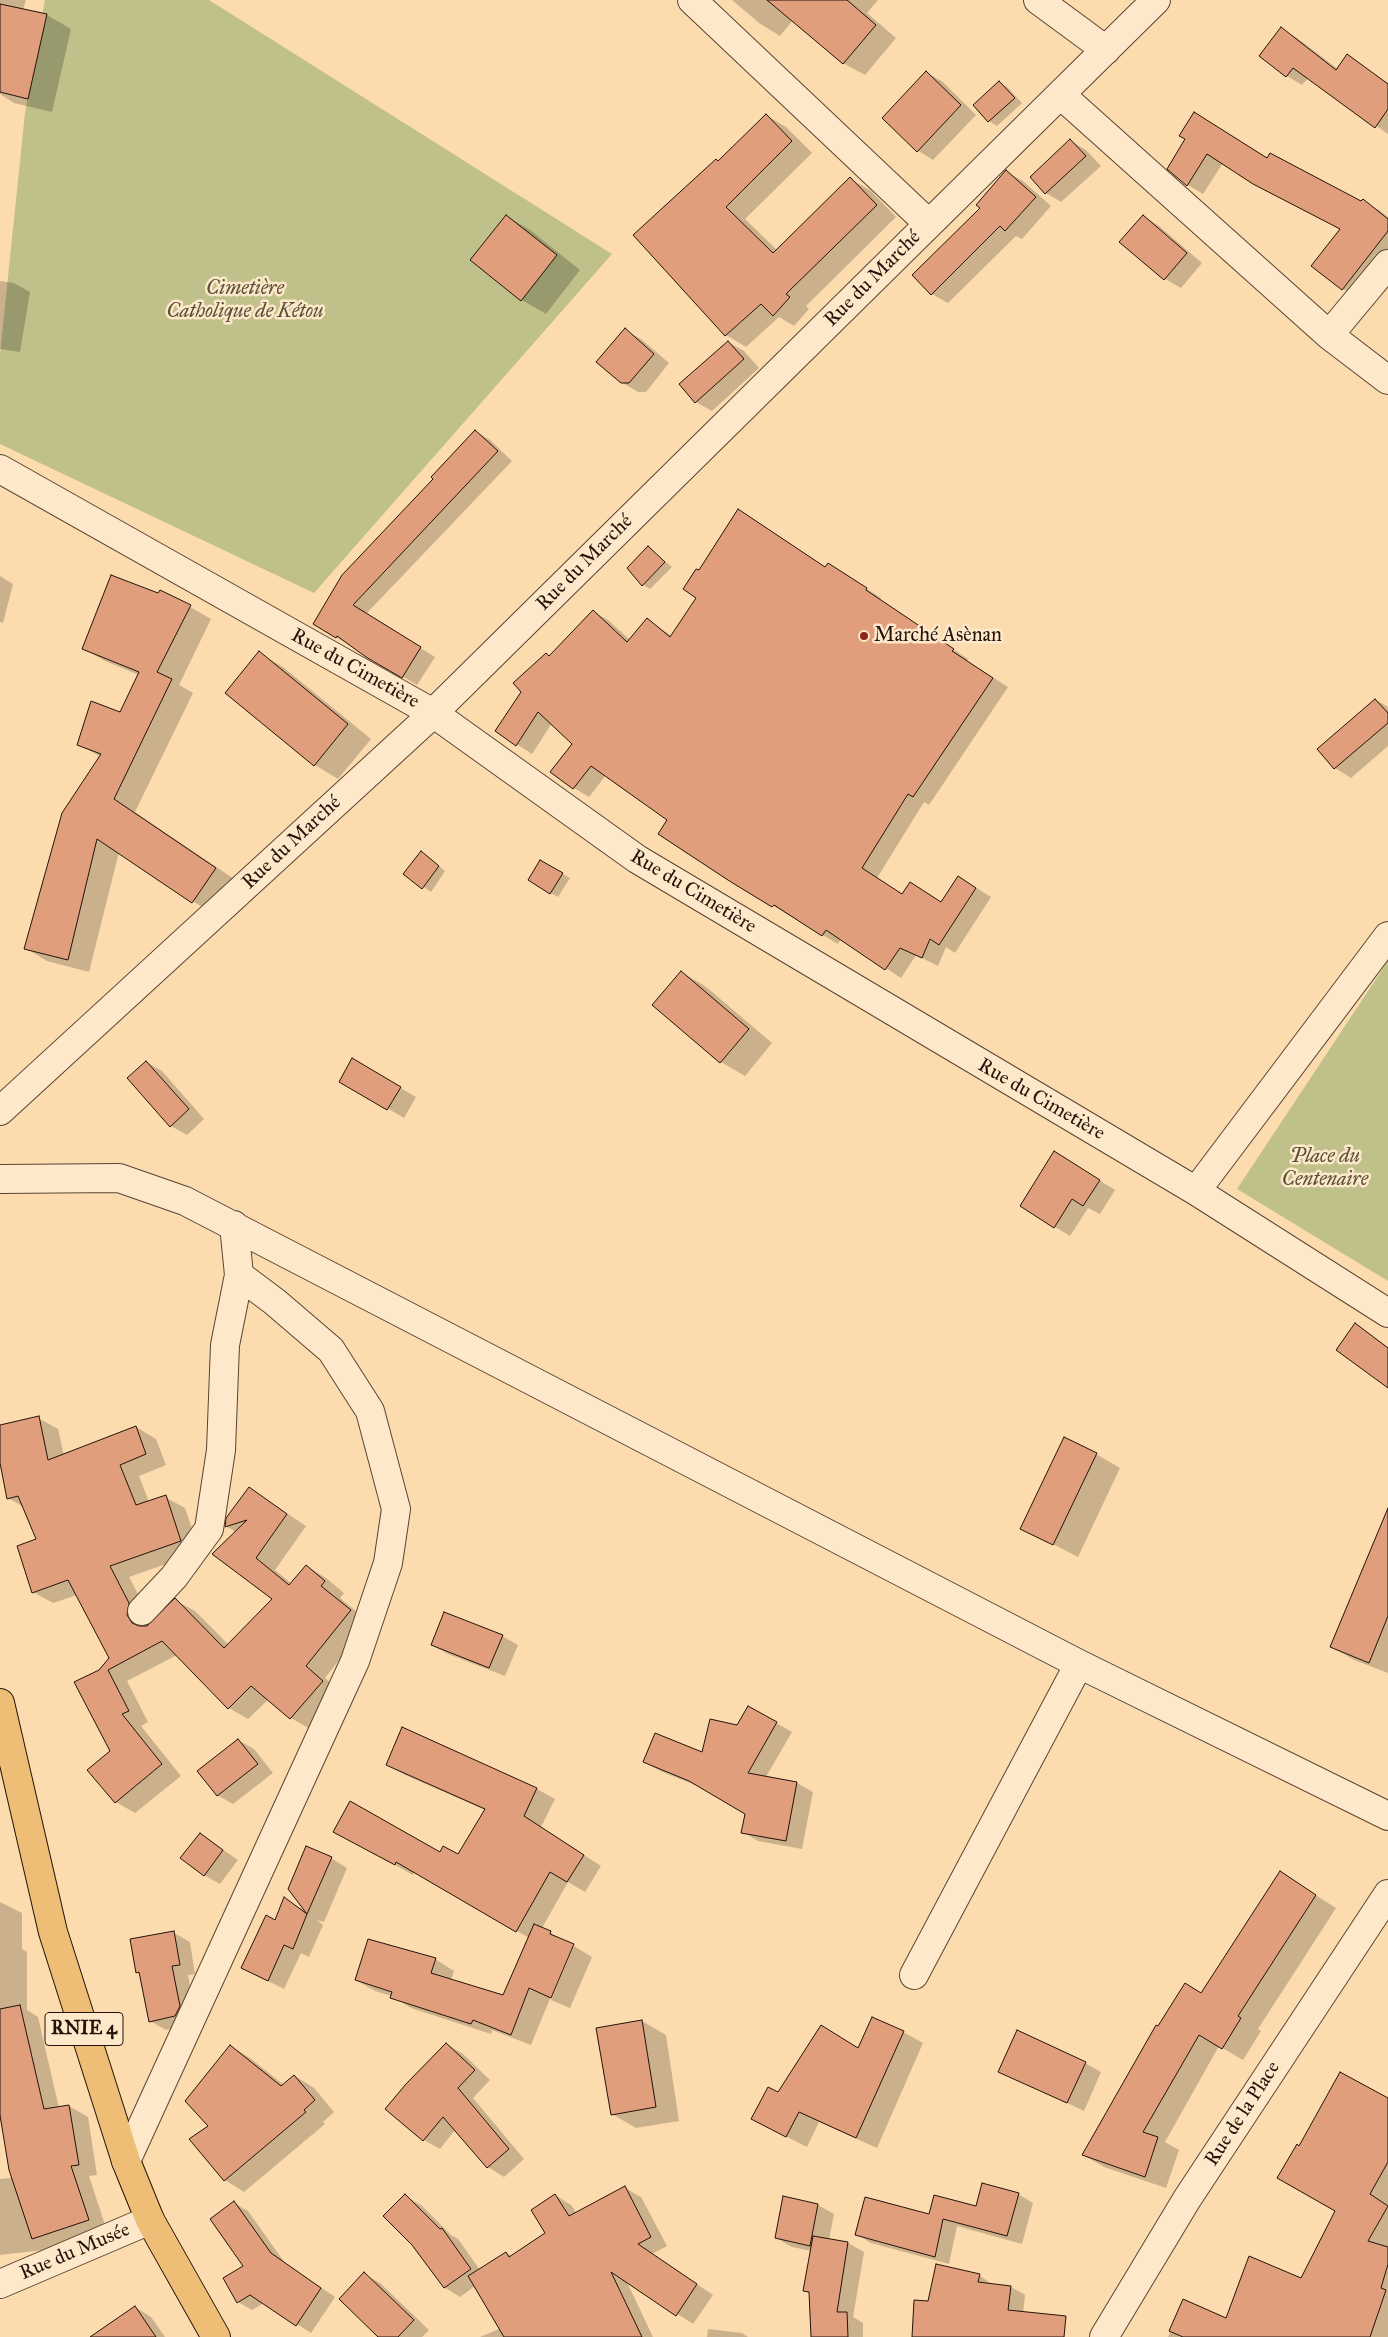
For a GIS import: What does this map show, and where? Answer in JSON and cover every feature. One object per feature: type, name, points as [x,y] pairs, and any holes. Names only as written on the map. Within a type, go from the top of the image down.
[{"type":"main road","name":"RNIE 4","points":[[0,1703],[53,1932],[126,2161],[150,2220],[216,2337]]},
{"type":"street","points":[[692,0],[928,224]]},
{"type":"street","points":[[1038,0],[1106,50]]},
{"type":"street","name":"Rue du Marché","points":[[0,1111],[433,713],[1156,0]]},
{"type":"street","points":[[1061,95],[1329,335],[1388,380]]},
{"type":"street","points":[[1329,335],[1388,264]]},
{"type":"street","name":"Rue du Cimetière","points":[[0,469],[433,713],[637,860],[1196,1191],[1388,1313]]},
{"type":"street","points":[[1196,1191],[1388,936]]},
{"type":"street","points":[[0,1179],[119,1178],[185,1200],[1079,1664],[1388,1816]]},
{"type":"street","points":[[142,1611],[174,1577],[210,1529],[221,1450],[225,1345],[239,1275],[234,1225]]},
{"type":"street","points":[[126,2161],[355,1662],[388,1563],[396,1509],[370,1411],[331,1350],[275,1302],[239,1275]]},
{"type":"street","points":[[914,1975],[1079,1664]]},
{"type":"street","name":"Rue de la Place","points":[[1104,2337],[1186,2199],[1388,1894]]},
{"type":"street","name":"Rue du Musée","points":[[0,2284],[150,2220]]},
{"type":"green space","name":"Cimetière Catholique de Kétou","points":[[45,0],[209,0],[612,254],[314,593],[0,444],[0,354],[25,113]]},
{"type":"green space","name":"Place du Centenaire","points":[[1388,961],[1388,1281],[1237,1189]]},
{"type":"building","points":[[767,0],[847,0],[876,25],[843,64]]},
{"type":"building","points":[[0,4],[47,14],[28,99],[0,92]]},
{"type":"building","points":[[1281,27],[1336,70],[1347,54],[1388,84],[1388,109],[1375,128],[1293,68],[1286,77],[1259,56]]},
{"type":"building","points":[[926,71],[961,105],[917,152],[882,118]]},
{"type":"building","points":[[999,81],[1015,98],[988,122],[973,105]]},
{"type":"building","points":[[1194,112],[1267,158],[1270,153],[1361,201],[1363,199],[1388,219],[1388,231],[1342,290],[1311,266],[1340,229],[1253,184],[1207,154],[1187,186],[1167,169],[1185,139],[1179,136]]},
{"type":"building","points":[[766,114],[792,141],[726,207],[773,253],[850,177],[877,205],[786,294],[790,297],[773,316],[761,304],[725,336],[633,235],[716,159],[718,161]]},
{"type":"building","points":[[1070,139],[1086,156],[1045,194],[1030,177]]},
{"type":"building","points":[[1006,170],[1036,197],[1005,231],[1000,226],[931,295],[912,275],[980,208],[976,205]]},
{"type":"building","points":[[506,215],[557,255],[521,301],[470,260]]},
{"type":"building","points":[[1143,215],[1187,253],[1164,280],[1119,242]]},
{"type":"building","points":[[625,328],[654,354],[629,383],[621,383],[596,362]]},
{"type":"building","points":[[728,341],[744,359],[695,403],[679,384]]},
{"type":"building","points":[[475,430],[498,451],[353,605],[421,647],[402,678],[366,657],[337,636],[336,638],[313,624],[342,575],[433,479],[431,477]]},
{"type":"building","points":[[738,509],[825,567],[828,563],[867,588],[866,590],[954,649],[952,651],[993,678],[913,797],[908,794],[862,868],[902,894],[910,882],[941,902],[958,876],[976,888],[939,945],[930,939],[922,958],[900,948],[885,970],[826,930],[822,936],[774,905],[772,907],[658,834],[667,820],[591,766],[573,789],[550,772],[572,744],[538,712],[516,746],[495,731],[521,692],[513,683],[546,653],[549,656],[593,610],[627,642],[647,618],[670,637],[696,598],[683,589],[696,569],[699,570]]},
{"type":"building","points":[[648,546],[665,562],[642,586],[627,568]]},
{"type":"building","points":[[111,575],[158,593],[160,590],[191,605],[157,672],[172,679],[114,799],[216,868],[192,903],[97,839],[68,960],[24,949],[62,813],[101,754],[77,745],[91,701],[120,712],[139,672],[82,649]]},
{"type":"building","points":[[259,651],[348,724],[314,766],[225,693]]},
{"type":"building","points":[[1375,699],[1388,713],[1388,723],[1334,769],[1317,749]]},
{"type":"building","points":[[421,851],[439,866],[422,889],[403,874]]},
{"type":"building","points":[[540,860],[563,873],[550,894],[528,880]]},
{"type":"building","points":[[681,971],[749,1029],[720,1063],[652,1005]]},
{"type":"building","points":[[352,1058],[401,1087],[387,1110],[339,1082]]},
{"type":"building","points":[[146,1061],[189,1109],[170,1127],[127,1078]]},
{"type":"building","points":[[1054,1151],[1100,1180],[1083,1206],[1072,1199],[1054,1228],[1020,1206]]},
{"type":"building","points":[[1355,1323],[1388,1348],[1388,1388],[1336,1350]]},
{"type":"building","points":[[39,1416],[48,1460],[136,1426],[146,1454],[120,1465],[136,1505],[166,1495],[181,1541],[110,1566],[129,1603],[127,1615],[132,1623],[139,1626],[147,1626],[175,1598],[224,1648],[272,1599],[212,1554],[247,1520],[225,1527],[226,1518],[249,1487],[287,1514],[256,1558],[289,1585],[306,1565],[325,1581],[321,1586],[351,1610],[306,1666],[323,1681],[290,1719],[251,1686],[228,1709],[162,1641],[108,1670],[129,1711],[122,1714],[162,1764],[115,1803],[87,1770],[110,1751],[74,1682],[99,1670],[109,1658],[68,1580],[32,1593],[17,1546],[36,1539],[18,1496],[7,1499],[0,1463],[0,1425]]},
{"type":"building","points":[[1064,1437],[1097,1453],[1053,1545],[1020,1529]]},
{"type":"building","points":[[1388,1508],[1388,1616],[1369,1663],[1330,1647]]},
{"type":"building","points":[[444,1612],[503,1635],[489,1668],[431,1645]]},
{"type":"building","points":[[748,1706],[777,1722],[748,1773],[797,1782],[786,1841],[741,1833],[745,1814],[689,1781],[643,1762],[655,1733],[702,1752],[710,1719],[737,1725]]},
{"type":"building","points":[[402,1727],[537,1788],[524,1816],[584,1855],[567,1882],[550,1872],[516,1932],[396,1862],[395,1865],[333,1832],[350,1801],[440,1852],[443,1846],[458,1854],[485,1809],[386,1765]]},
{"type":"building","points":[[238,1739],[258,1764],[217,1796],[197,1771]]},
{"type":"building","points":[[200,1833],[223,1850],[204,1876],[180,1858]]},
{"type":"building","points":[[306,1846],[332,1857],[307,1914],[288,1889]]},
{"type":"building","points":[[1280,1871],[1316,1895],[1238,2016],[1241,2018],[1222,2049],[1199,2035],[1143,2132],[1158,2137],[1145,2177],[1082,2155],[1156,2025],[1158,2026],[1185,1983],[1201,1993]]},
{"type":"building","points":[[284,1897],[307,1914],[293,1949],[284,1945],[268,1981],[241,1968],[266,1915],[275,1920]]},
{"type":"building","points":[[534,1924],[551,1931],[550,1934],[574,1944],[551,1998],[529,1988],[511,2035],[473,2020],[471,2024],[390,1998],[392,1992],[355,1980],[368,1939],[436,1958],[431,1973],[503,1995]]},
{"type":"building","points":[[174,1931],[180,1965],[172,1966],[180,2006],[175,2016],[149,2022],[139,1972],[136,1973],[130,1939]]},
{"type":"building","points":[[20,2005],[44,2109],[69,2105],[79,2165],[71,2166],[89,2220],[32,2239],[9,2170],[0,2115],[0,2009]]},
{"type":"building","points":[[872,2017],[904,2031],[856,2138],[799,2112],[786,2137],[751,2119],[768,2087],[778,2092],[821,2025],[858,2048]]},
{"type":"building","points":[[642,2020],[656,2107],[611,2115],[596,2028]]},
{"type":"building","points":[[1017,2030],[1086,2062],[1067,2103],[998,2072]]},
{"type":"building","points":[[446,2043],[475,2070],[458,2088],[509,2149],[487,2168],[443,2117],[423,2141],[385,2109],[406,2084]]},
{"type":"building","points":[[230,2045],[281,2086],[294,2075],[315,2100],[304,2110],[306,2112],[224,2181],[189,2139],[208,2126],[185,2101]]},
{"type":"building","points":[[1340,2072],[1388,2098],[1388,2162],[1370,2194],[1388,2206],[1368,2241],[1388,2247],[1388,2264],[1381,2288],[1386,2290],[1370,2337],[1183,2337],[1169,2331],[1183,2299],[1226,2318],[1249,2256],[1301,2278],[1335,2211],[1277,2178],[1297,2144],[1299,2146]]},
{"type":"building","points":[[982,2183],[1019,2193],[1007,2236],[943,2219],[935,2257],[855,2235],[865,2197],[929,2214],[934,2195],[976,2206]]},
{"type":"building","points":[[625,2186],[651,2237],[638,2244],[697,2284],[676,2316],[611,2272],[642,2337],[504,2337],[468,2276],[506,2252],[509,2257],[545,2233],[531,2210],[555,2194],[569,2216]]},
{"type":"building","points":[[405,2194],[440,2229],[442,2228],[471,2269],[444,2288],[412,2245],[383,2216]]},
{"type":"building","points":[[783,2196],[818,2204],[810,2246],[775,2238]]},
{"type":"building","points":[[234,2201],[271,2253],[321,2288],[296,2326],[250,2295],[237,2303],[223,2278],[243,2266],[210,2219]]},
{"type":"building","points":[[813,2236],[848,2242],[837,2312],[847,2312],[848,2337],[811,2337],[809,2292],[803,2291]]},
{"type":"building","points":[[936,2264],[980,2274],[978,2282],[1011,2286],[1008,2310],[1066,2316],[1064,2337],[912,2337],[914,2300],[928,2301]]},
{"type":"building","points":[[364,2272],[414,2320],[398,2337],[378,2337],[339,2299]]},
{"type":"building","points":[[135,2306],[156,2337],[90,2337]]},
{"type":"place","name":"Marché Asènan","points":[[864,636]]}]
